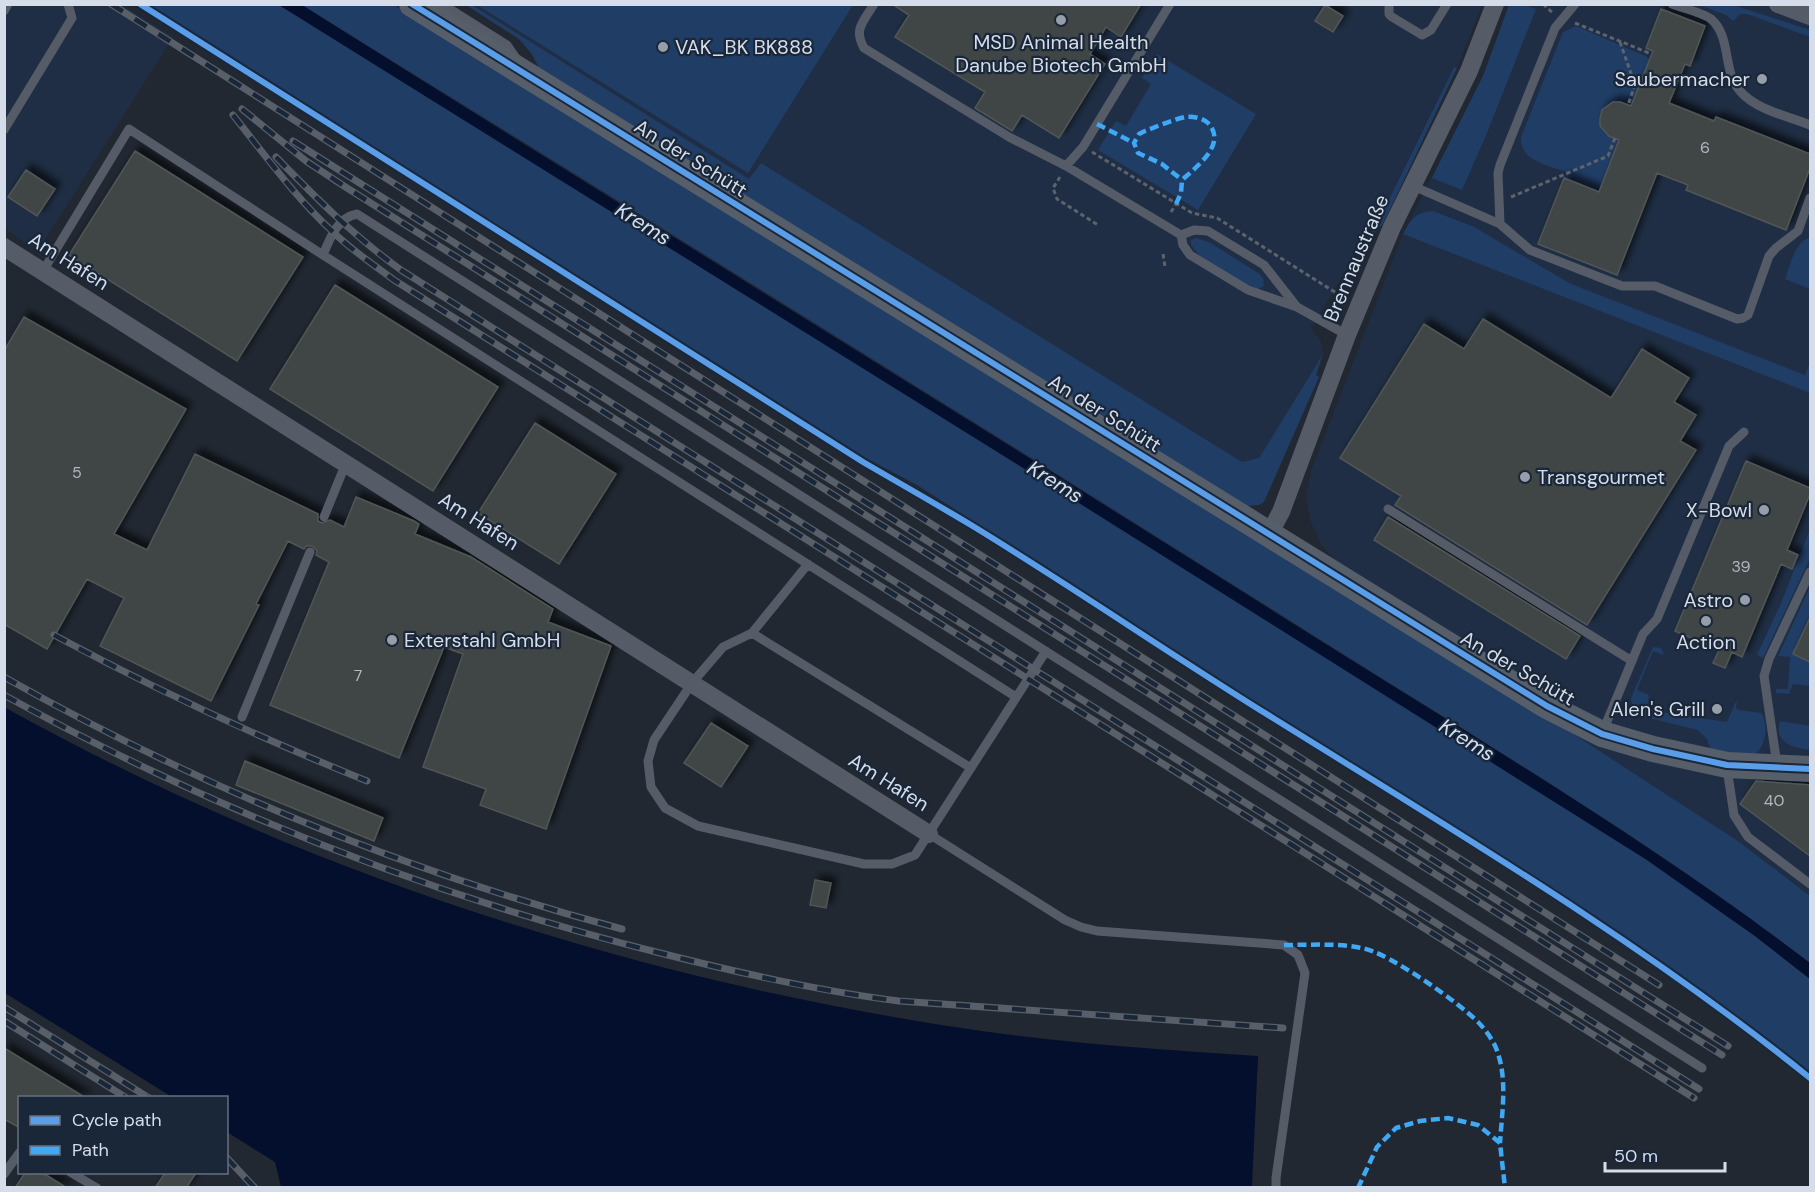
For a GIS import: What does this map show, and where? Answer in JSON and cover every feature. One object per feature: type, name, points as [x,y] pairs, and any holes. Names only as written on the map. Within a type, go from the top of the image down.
[{"type":"street","name":"An der Schütt","points":[[412,4],[1519,690],[1602,734],[1626,742],[1727,765],[1810,769]]},
{"type":"street","name":"Brennaustraße","points":[[1269,534],[1281,512],[1347,335],[1392,227],[1469,71],[1495,4]]},
{"type":"street","points":[[1778,4],[1810,16]]},
{"type":"street","name":"Am Hafen","points":[[4,247],[929,834]]},
{"type":"lane","points":[[4,11],[8,4]]},
{"type":"lane","points":[[4,130],[72,18],[68,4]]},
{"type":"lane","points":[[442,4],[507,45],[516,57],[520,72]]},
{"type":"lane","points":[[874,4],[858,29],[859,40],[864,48],[1009,137],[1066,166],[1181,234],[1194,230],[1208,231],[1264,265],[1297,307]]},
{"type":"lane","points":[[1066,166],[1083,147],[1170,4]]},
{"type":"lane","points":[[1389,4],[1389,14],[1392,17],[1422,34],[1431,30],[1448,4]]},
{"type":"lane","points":[[1500,224],[1498,173],[1500,165],[1554,28],[1575,4]]},
{"type":"lane","points":[[1672,4],[1710,18],[1722,34],[1731,74],[1739,90],[1754,103],[1810,125]]},
{"type":"lane","points":[[43,271],[129,129],[1016,697]]},
{"type":"lane","points":[[1413,186],[1500,224],[1530,250],[1622,286],[1654,286],[1737,319],[1748,315],[1769,256],[1798,231],[1810,198]]},
{"type":"lane","points":[[323,255],[332,232],[349,216],[357,214],[1702,1068]]},
{"type":"lane","points":[[1181,234],[1183,245],[1190,255],[1248,290],[1297,307],[1347,335]]},
{"type":"lane","points":[[1602,734],[1643,634],[1657,619],[1729,446],[1744,432]]},
{"type":"lane","points":[[324,517],[346,463]]},
{"type":"lane","points":[[1388,509],[1632,661]]},
{"type":"lane","points":[[242,717],[310,552]]},
{"type":"lane","points":[[808,564],[752,633],[723,647],[692,683],[654,740],[648,760],[651,787],[665,808],[698,826],[864,864],[892,864],[915,855],[1046,651]]},
{"type":"lane","points":[[1777,767],[1764,676],[1768,659],[1810,572]]},
{"type":"lane","points":[[752,633],[971,768]]},
{"type":"lane","points":[[1727,765],[1734,815],[1748,837],[1810,884]]},
{"type":"lane","points":[[929,834],[1065,920],[1081,927],[1097,931],[1284,945],[1298,955],[1305,974],[1276,1188]]},
{"type":"lane","points":[[5,1171],[18,1155]]},
{"type":"lane","points":[[72,1174],[98,1188]]},
{"type":"path","points":[[1543,4],[1549,11],[1563,18],[1649,53]]},
{"type":"path","points":[[1619,41],[1635,85],[1628,105]]},
{"type":"path","points":[[1499,203],[1608,156],[1615,138]]},
{"type":"path","points":[[1066,166],[1053,188],[1057,199],[1098,225]]},
{"type":"path","points":[[1171,212],[1176,204]]},
{"type":"path","points":[[1163,254],[1165,267]]},
{"type":"shaded area","points":[[4,5],[122,5],[173,37],[38,251],[5,229]]},
{"type":"shaded area","points":[[147,5],[279,5],[1052,486],[1647,860],[1755,936],[1810,979],[1810,1072],[1687,979],[1559,892],[1201,668],[917,485],[866,458]]},
{"type":"shaded area","points":[[302,5],[394,5],[1552,720],[1738,841],[1810,896],[1810,963],[1679,869],[1544,780]]},
{"type":"shaded area","points":[[466,5],[472,5],[749,179],[761,163],[1242,462],[1259,458],[1323,354],[1316,375],[1319,377],[1264,502],[1259,505],[1246,506],[542,73],[531,53],[519,39]]},
{"type":"shaded area","points":[[472,5],[1482,5],[1457,68],[1454,67],[1378,222],[1366,237],[1311,329],[1321,341],[1323,354],[1259,458],[1242,462],[761,163],[750,180]]},
{"type":"shaded area","points":[[477,5],[853,5],[748,173]]},
{"type":"shaded area","points":[[1509,5],[1810,5],[1810,896],[1738,841],[1552,720],[1339,565],[1321,544],[1310,520],[1306,496],[1311,471],[1403,234],[1483,76]]},
{"type":"shaded area","points":[[1509,5],[1525,5],[1536,9],[1462,190],[1432,178],[1483,76]]},
{"type":"shaded area","points":[[1700,5],[1733,5],[1810,30],[1810,37],[1747,14],[1740,14],[1733,21],[1726,15]]},
{"type":"shaded area","points":[[1576,26],[1650,58],[1631,106],[1613,102],[1601,112],[1599,117],[1602,128],[1619,140],[1599,192],[1564,178],[1566,172],[1536,161],[1525,152],[1522,145],[1521,137],[1563,32]]},
{"type":"shaded area","points":[[1157,54],[1256,114],[1198,210],[1098,150],[1116,121],[1126,126],[1151,84],[1142,78]]},
{"type":"shaded area","points":[[1454,67],[1457,68],[1383,224],[1358,249],[1378,222]]},
{"type":"shaded area","points":[[1433,211],[1474,227],[1571,284],[1805,375],[1810,363],[1810,393],[1403,234],[1415,217]]},
{"type":"shaded area","points":[[1196,238],[1209,242],[1258,273],[1263,278],[1264,286],[1258,289],[1250,287],[1200,256],[1191,245],[1191,240]]},
{"type":"shaded area","points":[[1806,239],[1810,239],[1810,289],[1785,279],[1795,251]]},
{"type":"shaded area","points":[[1810,529],[1810,558],[1763,658],[1757,655],[1781,603]]},
{"type":"shaded area","points":[[1810,587],[1810,618],[1793,654],[1810,662],[1810,686],[1793,684],[1789,694],[1776,693],[1776,689],[1788,689],[1790,657],[1778,656]]},
{"type":"shaded area","points":[[1653,647],[1661,648],[1664,655],[1653,651],[1637,690],[1649,695],[1647,710],[1727,722],[1737,699],[1736,708],[1738,710],[1761,713],[1763,718],[1765,736],[1757,753],[1752,756],[1711,751],[1707,739],[1698,730],[1633,712],[1631,698]]},
{"type":"shaded area","points":[[1780,721],[1810,726],[1810,750],[1786,743],[1779,735]]},
{"type":"water","name":"Krems","points":[[279,5],[302,5],[1555,787],[1748,917],[1810,963],[1810,979],[1755,936],[1647,860],[1052,486]]},
{"type":"water","points":[[4,707],[118,767],[235,821],[356,870],[478,913],[603,951],[729,983],[855,1010],[982,1031],[1086,1043],[1258,1056],[1252,1187],[281,1187],[275,1162],[228,1133],[228,1096],[170,1096],[5,993]]},
{"type":"building","points":[[892,4],[1141,4],[1121,37],[1106,27],[1090,54],[1105,64],[1059,138],[1022,115],[1012,131],[975,108],[985,92],[895,37],[909,15]]},
{"type":"building","points":[[1325,5],[1343,16],[1333,32],[1315,21]]},
{"type":"building","points":[[1661,9],[1705,26],[1690,66],[1685,64],[1669,103],[1714,121],[1716,117],[1810,154],[1810,168],[1786,230],[1686,190],[1688,185],[1657,173],[1617,275],[1538,244],[1564,178],[1599,192],[1619,140],[1609,136],[1600,126],[1602,110],[1613,102],[1631,106],[1653,51],[1646,48]]},
{"type":"building","points":[[135,151],[303,257],[237,361],[69,255]]},
{"type":"building","points":[[26,170],[55,189],[37,216],[8,197]]},
{"type":"building","points":[[335,285],[498,387],[433,491],[270,389]]},
{"type":"building","points":[[24,317],[186,409],[114,534],[147,550],[195,454],[318,514],[318,521],[322,523],[330,520],[344,527],[356,497],[414,521],[419,524],[415,534],[471,557],[553,609],[548,622],[611,646],[546,829],[480,805],[486,789],[423,767],[463,654],[444,647],[399,758],[270,705],[329,562],[316,555],[317,551],[312,546],[306,546],[304,549],[288,541],[211,701],[100,646],[124,598],[87,579],[47,649],[4,624],[4,351]]},
{"type":"building","name":"Transgourmet","points":[[1483,319],[1611,398],[1642,349],[1689,378],[1674,402],[1696,415],[1680,441],[1696,450],[1587,625],[1395,505],[1401,496],[1340,458],[1424,324],[1464,349]]},
{"type":"building","points":[[535,423],[616,474],[559,564],[478,513]]},
{"type":"building","points":[[1746,461],[1810,488],[1810,494],[1787,550],[1798,555],[1792,569],[1781,564],[1742,657],[1732,652],[1725,668],[1713,663],[1719,650],[1675,631]]},
{"type":"building","points":[[1388,517],[1580,636],[1566,659],[1374,540]]},
{"type":"building","points":[[1810,618],[1810,662],[1793,654]]},
{"type":"building","points":[[711,723],[748,746],[721,787],[684,763]]},
{"type":"building","points":[[245,761],[383,818],[374,841],[236,785]]},
{"type":"building","points":[[1756,781],[1810,785],[1810,856],[1740,804]]},
{"type":"building","points":[[815,880],[831,883],[826,908],[810,905]]},
{"type":"building","points":[[4,1048],[83,1096],[18,1096],[18,1127],[4,1119]]},
{"type":"building","points":[[24,1174],[45,1174],[67,1188],[15,1188]]},
{"type":"building","points":[[164,1174],[195,1174],[186,1188],[155,1188]]},
{"type":"railway","points":[[111,4],[1659,985]]},
{"type":"railway","points":[[242,109],[306,161],[347,188],[1722,1055]]},
{"type":"railway","points":[[233,115],[318,218],[347,244],[394,280],[1694,1098]]},
{"type":"railway","points":[[293,141],[1728,1046]]},
{"type":"railway","points":[[276,157],[352,231],[401,270],[1699,1089]]},
{"type":"railway","points":[[54,635],[209,712],[367,781]]},
{"type":"railway","points":[[4,677],[152,754],[228,790],[305,822],[462,881],[622,929]]},
{"type":"railway","points":[[4,695],[161,775],[242,812],[324,845],[490,905],[660,953],[779,981],[899,1001],[1283,1028]]},
{"type":"railway","points":[[4,1007],[146,1096]]},
{"type":"railway","points":[[4,1021],[123,1096]]},
{"type":"railway","points":[[228,1159],[255,1188]]},
{"type":"marked path","points":[[1176,204],[1181,193],[1182,180],[1202,162],[1212,147],[1214,139],[1213,131],[1208,123],[1197,118],[1185,117],[1170,121],[1139,134],[1134,143],[1138,153],[1162,164],[1182,180]]},
{"type":"marked path","points":[[1097,124],[1134,143]]},
{"type":"marked path","points":[[1284,945],[1343,945],[1374,952],[1423,979],[1478,1022],[1495,1045],[1500,1059],[1503,1083],[1500,1143]]},
{"type":"marked path","points":[[1358,1188],[1377,1147],[1396,1128],[1420,1121],[1448,1118],[1478,1125],[1500,1143],[1505,1188]]},
{"type":"cycle path","points":[[140,4],[863,462],[958,517],[1479,846],[1615,934],[1681,980],[1810,1078]]},
{"type":"cycle path","points":[[412,4],[1547,706],[1602,734],[1653,749],[1727,765],[1810,769]]},
{"type":"place","name":"MSD Animal Health Danube Biotech GmbH","points":[[1061,20]]},
{"type":"place","name":"VAK_BK BK888","points":[[663,47]]},
{"type":"place","name":"Saubermacher","points":[[1762,79]]},
{"type":"place","name":"Transgourmet","points":[[1525,477]]},
{"type":"place","name":"X-Bowl","points":[[1764,510]]},
{"type":"place","name":"Astro","points":[[1745,600]]},
{"type":"place","name":"Action","points":[[1706,621]]},
{"type":"place","name":"Exterstahl GmbH","points":[[392,640]]},
{"type":"place","name":"Alen's Grill","points":[[1717,709]]}]
